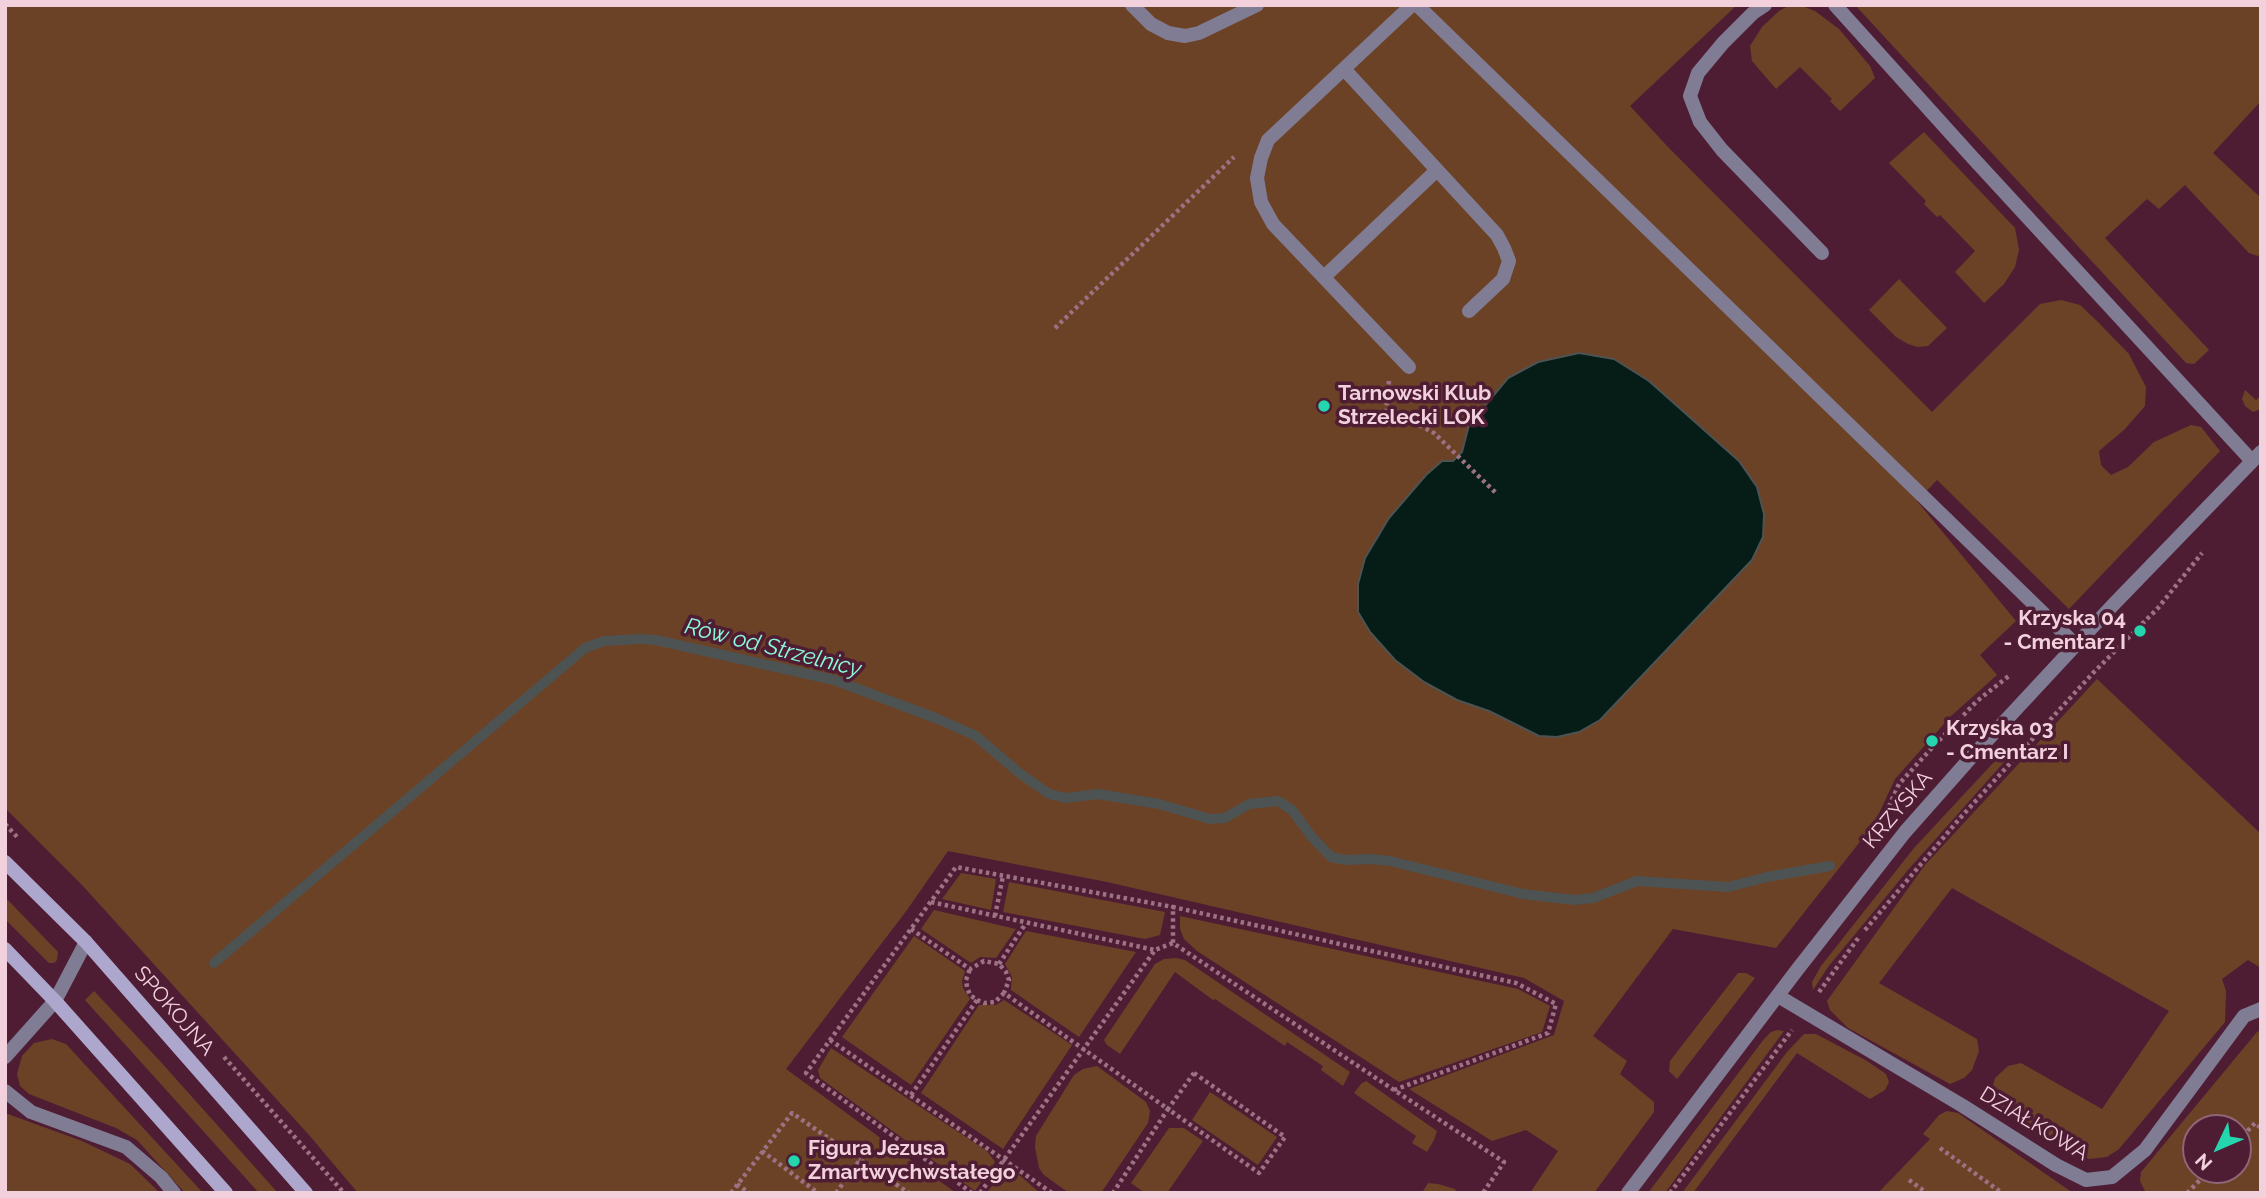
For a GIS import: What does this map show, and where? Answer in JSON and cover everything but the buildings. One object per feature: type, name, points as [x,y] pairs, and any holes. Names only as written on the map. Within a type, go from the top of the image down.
[{"type":"main road","name":"SPOKOJNA","points":[[5,862],[86,942],[306,1193]]},
{"type":"main road","points":[[5,949],[55,1001],[226,1193]]},
{"type":"street","points":[[1132,5],[1151,24],[1168,33],[1185,36],[1199,33],[1257,5]]},
{"type":"street","points":[[1409,367],[1273,224],[1261,202],[1257,177],[1268,140],[1412,5]]},
{"type":"street","points":[[1418,5],[2076,645]]},
{"type":"street","points":[[1765,5],[1753,13],[1723,43],[1698,73],[1690,96],[1700,122],[1722,150],[1822,253]]},
{"type":"street","points":[[1835,5],[2257,457]]},
{"type":"street","points":[[1344,69],[1497,235],[1509,261],[1503,279],[1469,311]]},
{"type":"street","points":[[1324,277],[1437,170]]},
{"type":"street","name":"KRZYSKA","points":[[1628,1193],[1905,832],[2076,645],[2257,457]]},
{"type":"street","points":[[5,1057],[55,1001],[86,942]]},
{"type":"street","name":"DZIAŁKOWA","points":[[1778,996],[2056,1165],[2086,1180],[2112,1177],[2145,1150],[2244,1016],[2261,1009]]},
{"type":"street","points":[[5,1091],[31,1112],[126,1147],[174,1193]]},
{"type":"path","points":[[1055,328],[1240,152]]},
{"type":"path","points":[[1386,412],[1392,419],[1400,422],[1410,420],[1433,433],[1497,494]]},
{"type":"path","points":[[1670,1193],[1862,932],[1919,864],[2093,673],[2158,608],[2204,551]]},
{"type":"path","points":[[971,1193],[806,1073],[956,867],[1173,906],[1516,983],[1556,1004],[1548,1033],[1394,1090]]},
{"type":"path","points":[[995,916],[1003,876]]},
{"type":"path","points":[[931,902],[1155,950],[1173,943]]},
{"type":"path","points":[[1173,906],[1173,943]]},
{"type":"path","points":[[999,964],[1026,923]]},
{"type":"path","points":[[911,929],[970,969]]},
{"type":"path","points":[[1173,943],[1504,1162],[1483,1193]]},
{"type":"path","points":[[980,1193],[1155,950]]},
{"type":"path","points":[[984,961],[999,964],[1009,980],[1004,993],[995,1002],[984,1003],[977,1000],[970,995],[967,987],[966,980],[970,969],[984,961]]},
{"type":"path","points":[[1004,993],[1085,1049],[1168,1109],[1259,1173],[1285,1137],[1194,1073],[1168,1109],[1113,1193]]},
{"type":"path","points":[[912,1096],[977,1000]]},
{"type":"path","points":[[830,1040],[1052,1193]]},
{"type":"path","points":[[731,1193],[792,1112],[909,1193]]},
{"type":"path","points":[[2252,1126],[2261,1118]]},
{"type":"path","points":[[2255,1123],[2261,1128]]},
{"type":"path","points":[[1940,1148],[2002,1193]]},
{"type":"path","points":[[762,1151],[818,1193]]},
{"type":"path","points":[[836,1193],[860,1160]]},
{"type":"path","points":[[1909,1180],[1927,1193]]},
{"type":"path","points":[[737,1184],[749,1193]]},
{"type":"shaded area","points":[[5,5],[1737,5],[1630,106],[1932,412],[2040,304],[2061,300],[2080,305],[2098,322],[2129,354],[2146,387],[2145,406],[2125,429],[2099,451],[2101,465],[2111,475],[2128,467],[2154,442],[2191,425],[2201,427],[2220,451],[2069,609],[1937,480],[1917,501],[2016,621],[1980,655],[1997,675],[1951,716],[1895,779],[1874,824],[1776,948],[1673,929],[1593,1036],[1627,1061],[1620,1074],[1654,1102],[1654,1112],[1594,1193],[1530,1193],[1558,1151],[1526,1130],[1492,1141],[1409,1089],[1554,1035],[1564,1001],[1524,978],[1107,882],[948,851],[907,910],[786,1069],[956,1193],[358,1193],[309,1135],[82,885],[5,808]]},
{"type":"shaded area","points":[[1790,5],[1800,5],[1815,11],[1839,29],[1870,66],[1875,78],[1840,111],[1830,101],[1832,99],[1800,67],[1776,89],[1752,61],[1750,46],[1762,27]]},
{"type":"shaded area","points":[[1855,5],[2261,5],[2261,101],[2213,153],[2261,198],[2261,254],[2258,256],[2249,253],[2185,185],[2159,209],[2147,199],[2105,238],[2209,350],[2194,364],[2186,363]]},
{"type":"shaded area","points":[[1924,132],[2015,228],[2019,250],[2015,267],[2004,284],[1984,303],[1955,272],[1975,251],[1940,215],[1937,217],[1924,204],[1926,201],[1889,163]]},
{"type":"shaded area","points":[[1899,279],[1947,328],[1928,346],[1918,347],[1896,337],[1869,310]]},
{"type":"shaded area","points":[[1579,353],[1614,359],[1649,381],[1739,461],[1757,487],[1764,514],[1763,537],[1752,560],[1600,720],[1579,732],[1557,737],[1539,736],[1489,711],[1457,700],[1424,682],[1395,660],[1370,632],[1358,612],[1358,584],[1365,558],[1389,518],[1426,475],[1442,461],[1453,461],[1462,452],[1469,425],[1508,378],[1538,362]]},
{"type":"shaded area","points":[[2245,390],[2256,400],[2261,395],[2261,409],[2253,412],[2245,406],[2242,399]]},
{"type":"shaded area","points":[[2097,679],[2261,834],[2261,968],[2248,960],[2222,979],[2226,991],[2225,1022],[2119,1149],[2107,1157],[2089,1159],[2001,1111],[1991,1092],[1995,1078],[2008,1066],[2021,1063],[2102,1109],[2169,1011],[1952,888],[1879,983],[1977,1039],[1979,1051],[1972,1070],[1964,1078],[1950,1084],[1848,1028],[1830,1010],[1827,1001],[1925,865]]},
{"type":"shaded area","points":[[2021,743],[1908,870],[1828,967],[1813,990],[1812,982],[1821,966],[1914,848],[2007,748]]},
{"type":"shaded area","points":[[961,873],[996,879],[991,910],[942,899]]},
{"type":"shaded area","points":[[1009,882],[1165,912],[1160,935],[1145,939],[1003,912]]},
{"type":"shaded area","points":[[5,897],[58,952],[54,963],[49,963],[5,919]]},
{"type":"shaded area","points":[[934,910],[1016,929],[996,958],[980,957],[971,963],[921,929]]},
{"type":"shaded area","points":[[1180,916],[1518,989],[1550,1006],[1542,1032],[1399,1082],[1197,951],[1184,939],[1180,929]]},
{"type":"shaded area","points":[[1026,931],[1136,952],[1079,1037],[1011,990],[1012,977],[1005,964]]},
{"type":"shaded area","points":[[914,936],[965,971],[963,988],[970,999],[911,1085],[842,1037]]},
{"type":"shaded area","points":[[1164,959],[1185,960],[1350,1072],[1343,1086],[1321,1070],[1323,1066],[1287,1042],[1285,1046],[1175,972],[1120,1054],[1107,1045],[1104,1040],[1155,964]]},
{"type":"shaded area","points":[[1738,973],[1746,973],[1755,978],[1677,1079],[1669,1071],[1670,1061]]},
{"type":"shaded area","points":[[94,991],[278,1193],[259,1193],[85,1000]]},
{"type":"shaded area","points":[[1004,1000],[1072,1045],[1003,1149],[921,1093],[979,1005],[996,1005]]},
{"type":"shaded area","points":[[1777,1030],[1784,1031],[1665,1193],[1648,1193],[1764,1039]]},
{"type":"shaded area","points":[[2261,1030],[2261,1193],[2146,1193],[2140,1181],[2141,1172],[2182,1123],[2182,1184],[2252,1184],[2252,1114],[2189,1114]]},
{"type":"shaded area","points":[[1804,1034],[1816,1034],[1886,1074],[1889,1082],[1885,1090],[1870,1099],[1797,1053],[1693,1193],[1682,1193],[1787,1052]]},
{"type":"shaded area","points":[[52,1039],[66,1044],[203,1193],[185,1193],[137,1140],[116,1128],[29,1094],[20,1086],[17,1074],[22,1056],[34,1043]]},
{"type":"shaded area","points":[[831,1048],[987,1151],[995,1162],[975,1191],[820,1078],[818,1070]]},
{"type":"shaded area","points":[[1097,1066],[1146,1102],[1150,1111],[1148,1123],[1101,1193],[1069,1193],[1044,1175],[1039,1168],[1036,1136],[1074,1075],[1083,1069]]},
{"type":"shaded area","points":[[1366,1081],[1437,1131],[1427,1152],[1412,1143],[1416,1136],[1354,1093]]},
{"type":"shaded area","points":[[1210,1092],[1277,1137],[1258,1165],[1192,1120]]},
{"type":"shaded area","points":[[1947,1111],[1958,1113],[2073,1193],[1878,1193],[1930,1139],[1923,1134],[1939,1115]]},
{"type":"shaded area","points":[[5,1113],[82,1141],[130,1164],[160,1193],[5,1193]]},
{"type":"shaded area","points":[[1169,1128],[1184,1128],[1203,1141],[1167,1193],[1145,1193],[1131,1183]]},
{"type":"shaded area","points":[[1005,1167],[1017,1173],[1040,1193],[987,1193]]},
{"type":"shaded area","points":[[1428,1183],[1455,1189],[1457,1193],[1422,1193]]},
{"type":"waterway","name":"Rów od Strzelnicy","points":[[214,963],[585,648],[604,641],[656,640],[834,680],[976,736],[1049,794],[1066,798],[1098,794],[1159,804],[1210,819],[1225,818],[1249,804],[1278,801],[1292,810],[1331,857],[1390,861],[1523,894],[1574,900],[1593,898],[1637,881],[1728,887],[1830,866]]},
{"type":"place","name":"Tarnowski Klub Strzelecki LOK","points":[[1324,406]]},
{"type":"place","name":"Krzyska 04 - Cmentarz I","points":[[2140,631]]},
{"type":"place","name":"Krzyska 03 - Cmentarz I","points":[[1932,741]]},
{"type":"place","name":"Figura Jezusa Zmartwychwstałego","points":[[794,1161]]}]
